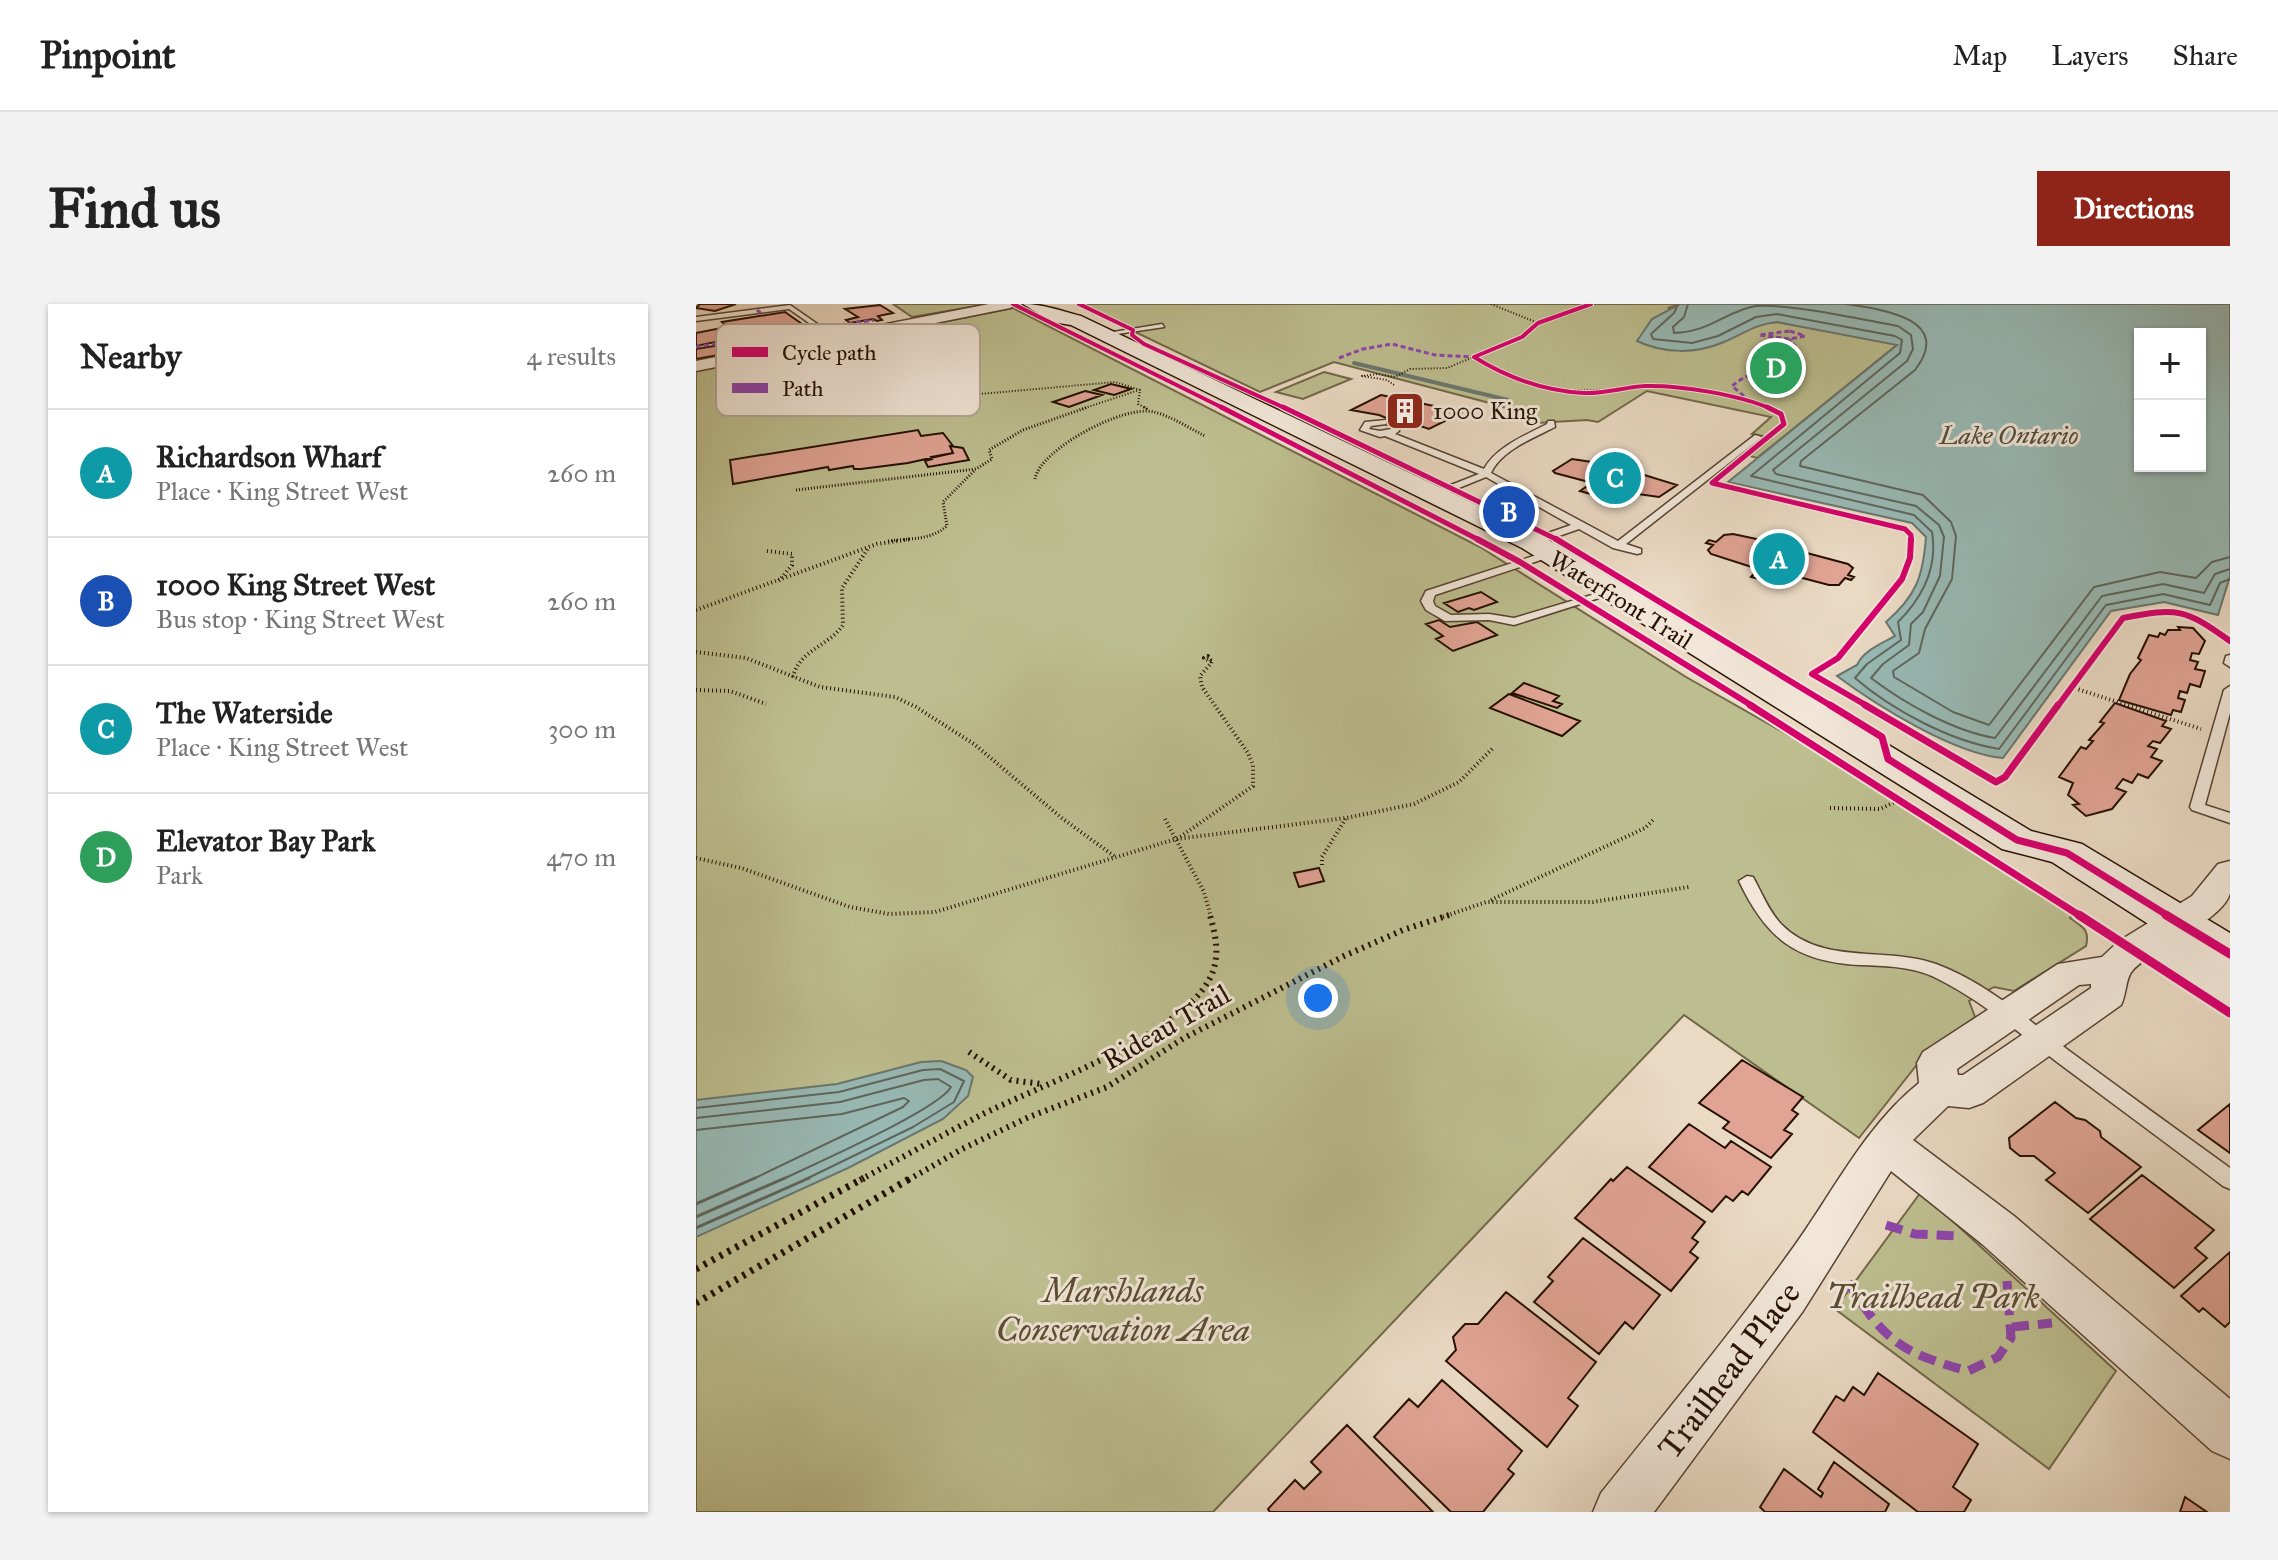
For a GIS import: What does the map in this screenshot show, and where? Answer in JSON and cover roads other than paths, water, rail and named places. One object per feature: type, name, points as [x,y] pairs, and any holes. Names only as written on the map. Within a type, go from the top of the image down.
[{"type":"main road","points":[[1032,304],[1058,318],[1067,312],[1104,334],[1542,548],[2017,840],[2044,872],[2164,930],[2230,954]]},
{"type":"main road","points":[[2164,930],[2230,990]]},
{"type":"street","points":[[914,324],[1010,304]]},
{"type":"street","points":[[696,366],[716,362]]},
{"type":"street","points":[[2112,969],[2108,995],[2043,1041],[1969,1092],[1940,1089],[1937,1063],[2071,973],[2112,969],[2204,904],[2230,872]]},
{"type":"street","name":"Trailhead Place","points":[[1620,1512],[1809,1264],[1887,1144],[1920,1103],[1940,1089]]},
{"type":"street","points":[[1887,1144],[1998,1230],[2230,1433]]},
{"type":"lane","points":[[762,304],[773,307]]},
{"type":"lane","points":[[696,319],[790,305],[815,324]]},
{"type":"lane","points":[[1104,334],[1162,326]]},
{"type":"lane","points":[[1383,422],[1372,422],[1363,428],[1370,433],[1386,433],[1395,431],[1397,425]]},
{"type":"lane","points":[[1436,494],[1486,474],[1490,465],[1513,446],[1551,423]]},
{"type":"lane","points":[[1386,433],[1486,474],[1617,546],[1637,551]]},
{"type":"lane","points":[[1617,546],[1758,437]]},
{"type":"lane","points":[[1581,525],[1542,548],[1430,593],[1427,601],[1430,608],[1449,619],[1489,617],[1514,622],[1616,591]]},
{"type":"lane","points":[[2230,690],[2197,807],[2230,818]]},
{"type":"lane","points":[[1747,881],[1756,903],[1784,939],[1820,955],[1891,959],[1934,970],[2007,1014],[2230,1180]]},
{"type":"water","name":"Lake Ontario","points":[[1680,304],[2230,304],[2230,576],[2218,615],[2164,602],[2111,611],[2003,758],[1983,755],[1939,738],[1837,676],[1857,665],[1873,648],[1895,636],[1886,622],[1916,585],[1923,564],[1926,537],[1912,523],[1728,482],[1897,345],[1777,322],[1756,327],[1713,346],[1691,350],[1669,350],[1637,341],[1652,319]]},
{"type":"water","points":[[941,1061],[966,1070],[973,1077],[968,1096],[943,1119],[848,1168],[696,1237],[696,1100],[837,1084],[921,1062]]},
{"type":"waterway","points":[[1354,363],[1508,400]]},
{"type":"place","name":"Elevator Bay Park","points":[[1776,368]]},
{"type":"place","name":"1000 King","points":[[1405,411]]},
{"type":"place","name":"The Waterside","points":[[1615,478]]},
{"type":"place","name":"1000 King Street West","points":[[1509,512]]},
{"type":"place","name":"Richardson Wharf","points":[[1779,559]]},
{"type":"park label","name":"Trailhead Park","points":[[1933,1296]]},
{"type":"park label","name":"Marshlands Conservation Area","points":[[1123,1310]]}]
